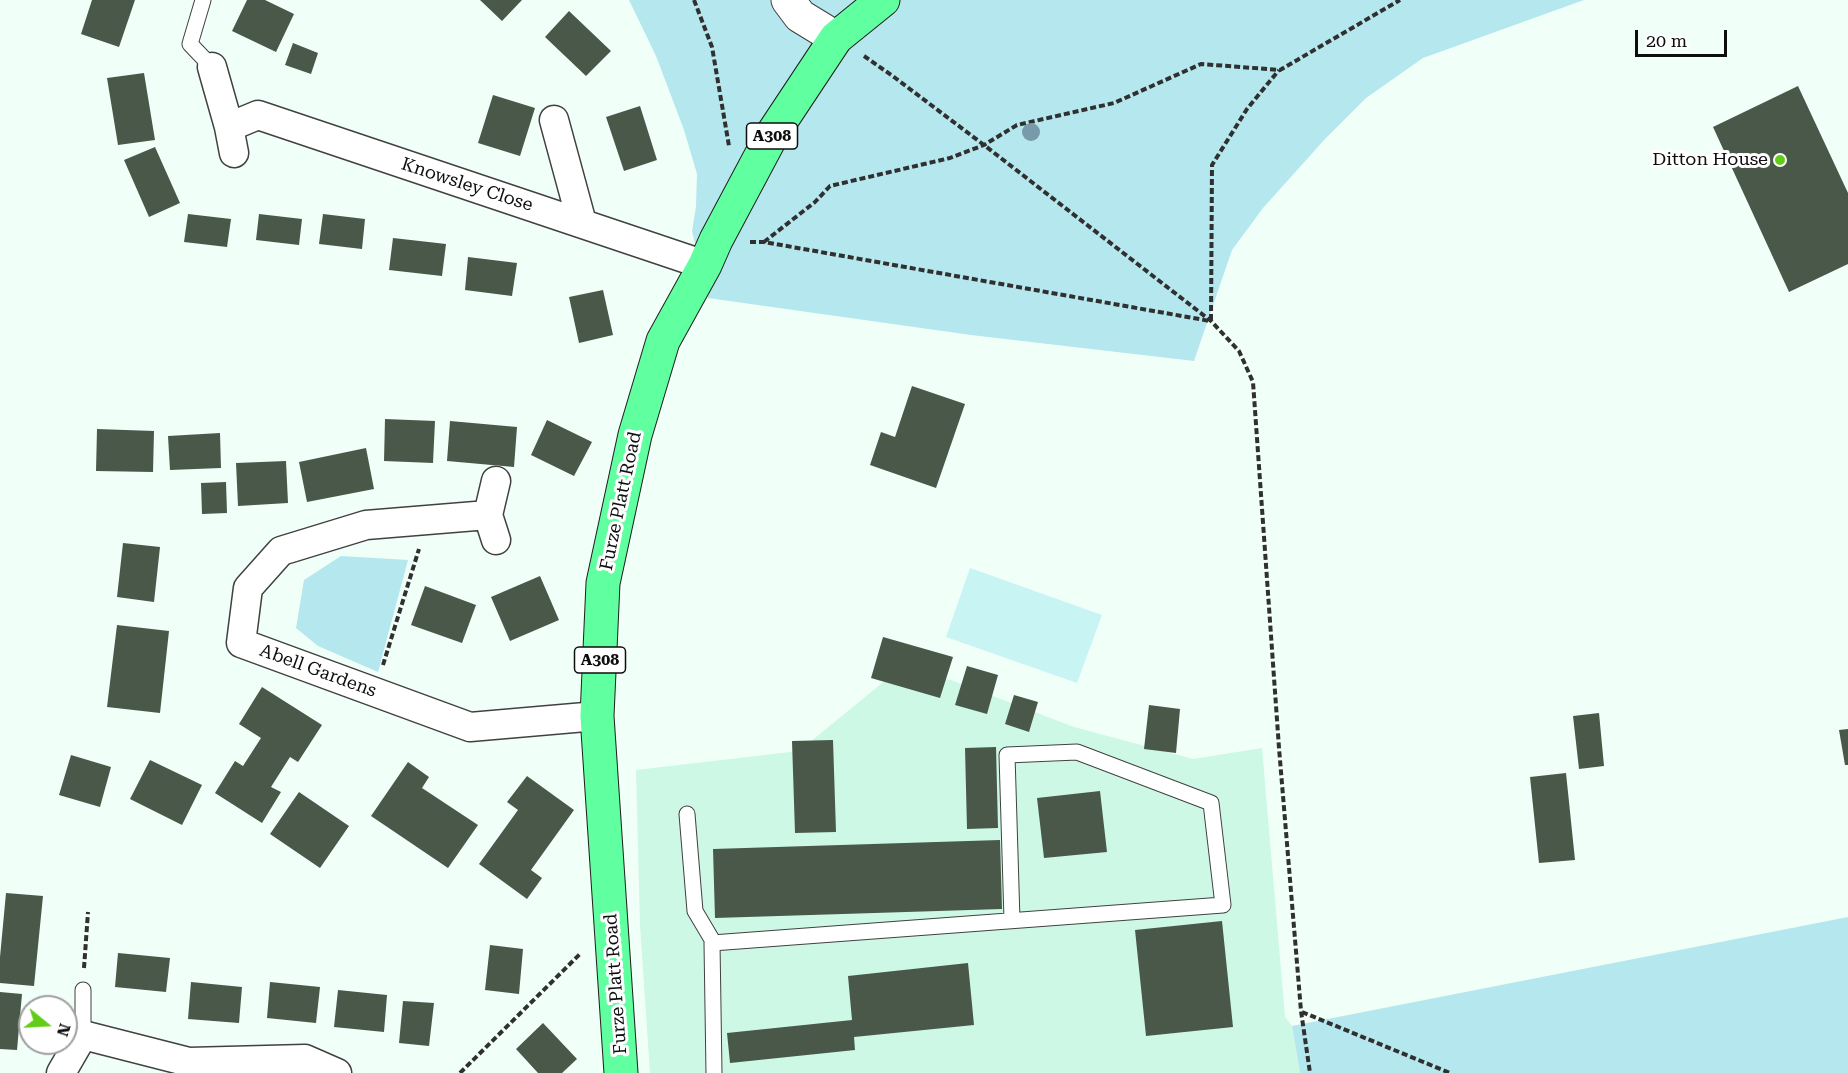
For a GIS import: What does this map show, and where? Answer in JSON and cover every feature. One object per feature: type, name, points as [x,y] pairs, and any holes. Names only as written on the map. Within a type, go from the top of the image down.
[{"type":"main road","name":"Furze Platt Road","points":[[621,1073],[597,716],[603,583],[635,435],[663,340],[773,133],[836,38],[883,0]]},
{"type":"street","points":[[788,0],[800,16],[836,38]]},
{"type":"street","name":"Knowsley Close","points":[[212,67],[231,140],[258,116],[582,223],[711,253]]},
{"type":"street","points":[[554,120],[582,223]]},
{"type":"street","name":"Abell Gardens","points":[[496,481],[492,527],[429,520],[366,525],[281,551],[248,588],[241,643],[470,727],[597,716]]},
{"type":"street","points":[[61,1073],[83,1035],[189,1062],[305,1059],[336,1073]]},
{"type":"lane","points":[[203,0],[190,44],[212,67]]},
{"type":"lane","points":[[714,943],[1223,905],[1211,803],[1077,752],[1006,755],[1012,920]]},
{"type":"lane","points":[[687,814],[695,911],[714,943]]},
{"type":"lane","points":[[714,943],[712,943],[714,1073]]},
{"type":"lane","points":[[83,990],[83,1035]]},
{"type":"path","points":[[694,0],[712,47],[731,156]]},
{"type":"path","points":[[1211,321],[1212,165],[1247,110],[1280,70],[1401,0]]},
{"type":"path","points":[[836,38],[894,77],[1211,321],[1239,351],[1253,382],[1279,748],[1301,1011],[1310,1073]]},
{"type":"path","points":[[764,242],[815,202],[830,186],[950,158],[984,145],[1017,125],[1114,103],[1201,64],[1280,70]]},
{"type":"path","points":[[711,253],[764,242],[1211,321]]},
{"type":"path","points":[[375,692],[429,520]]},
{"type":"path","points":[[83,990],[88,912]]},
{"type":"path","points":[[460,1073],[612,923]]},
{"type":"path","points":[[1301,1011],[1450,1073]]},
{"type":"green space","points":[[892,675],[951,680],[1074,727],[1193,759],[1262,748],[1285,1017],[1292,1026],[1300,1073],[650,1073],[640,925],[636,770],[799,751]]},
{"type":"shaded area","points":[[629,0],[1584,0],[1423,58],[1366,98],[1325,139],[1263,208],[1232,250],[1194,361],[971,335],[708,298],[692,231],[696,207],[697,174],[684,130],[656,56]]},
{"type":"shaded area","points":[[341,556],[408,560],[378,672],[318,646],[296,628],[304,580]]},
{"type":"shaded area","points":[[970,568],[1102,615],[1077,683],[946,637]]},
{"type":"shaded area","points":[[1848,917],[1848,1073],[1300,1073],[1292,1026]]},
{"type":"building","points":[[92,0],[135,0],[119,47],[81,34]]},
{"type":"building","points":[[247,0],[265,0],[294,14],[276,52],[232,31]]},
{"type":"building","points":[[480,0],[522,0],[502,21]]},
{"type":"building","points":[[569,11],[611,51],[586,76],[545,37]]},
{"type":"building","points":[[293,43],[318,53],[311,74],[285,65]]},
{"type":"building","points":[[144,73],[155,140],[118,145],[107,78]]},
{"type":"building","name":"Ditton House","points":[[1798,86],[1848,193],[1848,264],[1789,292],[1713,127]]},
{"type":"building","points":[[493,95],[535,108],[520,156],[478,143]]},
{"type":"building","points":[[640,106],[657,160],[624,171],[606,117]]},
{"type":"building","points":[[155,147],[180,203],[149,217],[124,160]]},
{"type":"building","points":[[188,214],[231,219],[227,247],[184,242]]},
{"type":"building","points":[[259,214],[302,219],[299,245],[256,240]]},
{"type":"building","points":[[323,214],[365,219],[362,249],[319,244]]},
{"type":"building","points":[[393,238],[446,244],[442,276],[389,270]]},
{"type":"building","points":[[468,257],[517,263],[512,296],[465,290]]},
{"type":"building","points":[[603,290],[613,335],[579,343],[569,297]]},
{"type":"building","points":[[912,386],[965,404],[936,488],[870,465],[881,432],[895,437]]},
{"type":"building","points":[[385,419],[435,421],[433,463],[384,461]]},
{"type":"building","points":[[547,420],[592,442],[574,476],[531,455]]},
{"type":"building","points":[[450,421],[517,427],[514,467],[447,461]]},
{"type":"building","points":[[97,429],[154,431],[153,472],[96,471]]},
{"type":"building","points":[[220,433],[221,468],[170,470],[168,436]]},
{"type":"building","points":[[366,448],[374,489],[307,502],[299,462]]},
{"type":"building","points":[[286,461],[288,503],[238,506],[236,463]]},
{"type":"building","points":[[226,482],[227,513],[202,514],[201,483]]},
{"type":"building","points":[[123,543],[160,547],[154,602],[117,597]]},
{"type":"building","points":[[540,576],[559,620],[510,641],[491,597]]},
{"type":"building","points":[[425,586],[476,605],[462,643],[411,625]]},
{"type":"building","points":[[117,625],[169,631],[160,713],[107,707]]},
{"type":"building","points":[[883,637],[953,657],[940,698],[871,678]]},
{"type":"building","points":[[967,666],[998,675],[987,714],[955,705]]},
{"type":"building","points":[[262,687],[322,725],[298,762],[290,757],[271,787],[281,792],[262,823],[215,793],[235,761],[243,766],[261,738],[239,724]]},
{"type":"building","points":[[1014,695],[1038,702],[1029,732],[1005,724]]},
{"type":"building","points":[[1149,705],[1180,709],[1176,753],[1144,749]]},
{"type":"building","points":[[1599,713],[1604,766],[1579,769],[1573,716]]},
{"type":"building","points":[[1848,729],[1848,765],[1845,765],[1839,730]]},
{"type":"building","points":[[833,740],[836,832],[795,833],[792,741]]},
{"type":"building","points":[[996,747],[998,828],[967,829],[965,748]]},
{"type":"building","points":[[71,755],[111,767],[100,807],[59,795]]},
{"type":"building","points":[[150,760],[202,785],[182,825],[130,799]]},
{"type":"building","points":[[408,762],[429,777],[422,788],[478,825],[448,868],[371,816]]},
{"type":"building","points":[[1566,773],[1575,860],[1539,863],[1530,777]]},
{"type":"building","points":[[527,776],[574,810],[531,870],[542,878],[527,899],[479,864],[518,810],[507,802]]},
{"type":"building","points":[[1100,791],[1107,852],[1044,858],[1037,798]]},
{"type":"building","points":[[299,792],[349,826],[320,868],[270,834]]},
{"type":"building","points":[[1000,840],[1002,909],[715,918],[713,849]]},
{"type":"building","points":[[6,893],[43,896],[34,986],[0,983]]},
{"type":"building","points":[[1222,921],[1233,1027],[1146,1036],[1135,930]]},
{"type":"building","points":[[490,945],[523,949],[519,994],[485,990]]},
{"type":"building","points":[[118,953],[170,958],[166,992],[115,987]]},
{"type":"building","points":[[968,963],[974,1025],[854,1037],[855,1050],[730,1063],[727,1033],[852,1020],[848,976]]},
{"type":"building","points":[[191,982],[242,987],[239,1023],[188,1019]]},
{"type":"building","points":[[270,982],[320,987],[316,1023],[267,1018]]},
{"type":"building","points":[[338,990],[387,995],[384,1032],[334,1027]]},
{"type":"building","points":[[0,992],[22,994],[18,995],[17,1050],[0,1049]]},
{"type":"building","points":[[403,1001],[434,1003],[429,1046],[399,1043]]},
{"type":"building","points":[[543,1023],[577,1059],[562,1073],[538,1073],[516,1049]]},
{"type":"place","name":"Ditton House","points":[[1780,160]]}]
